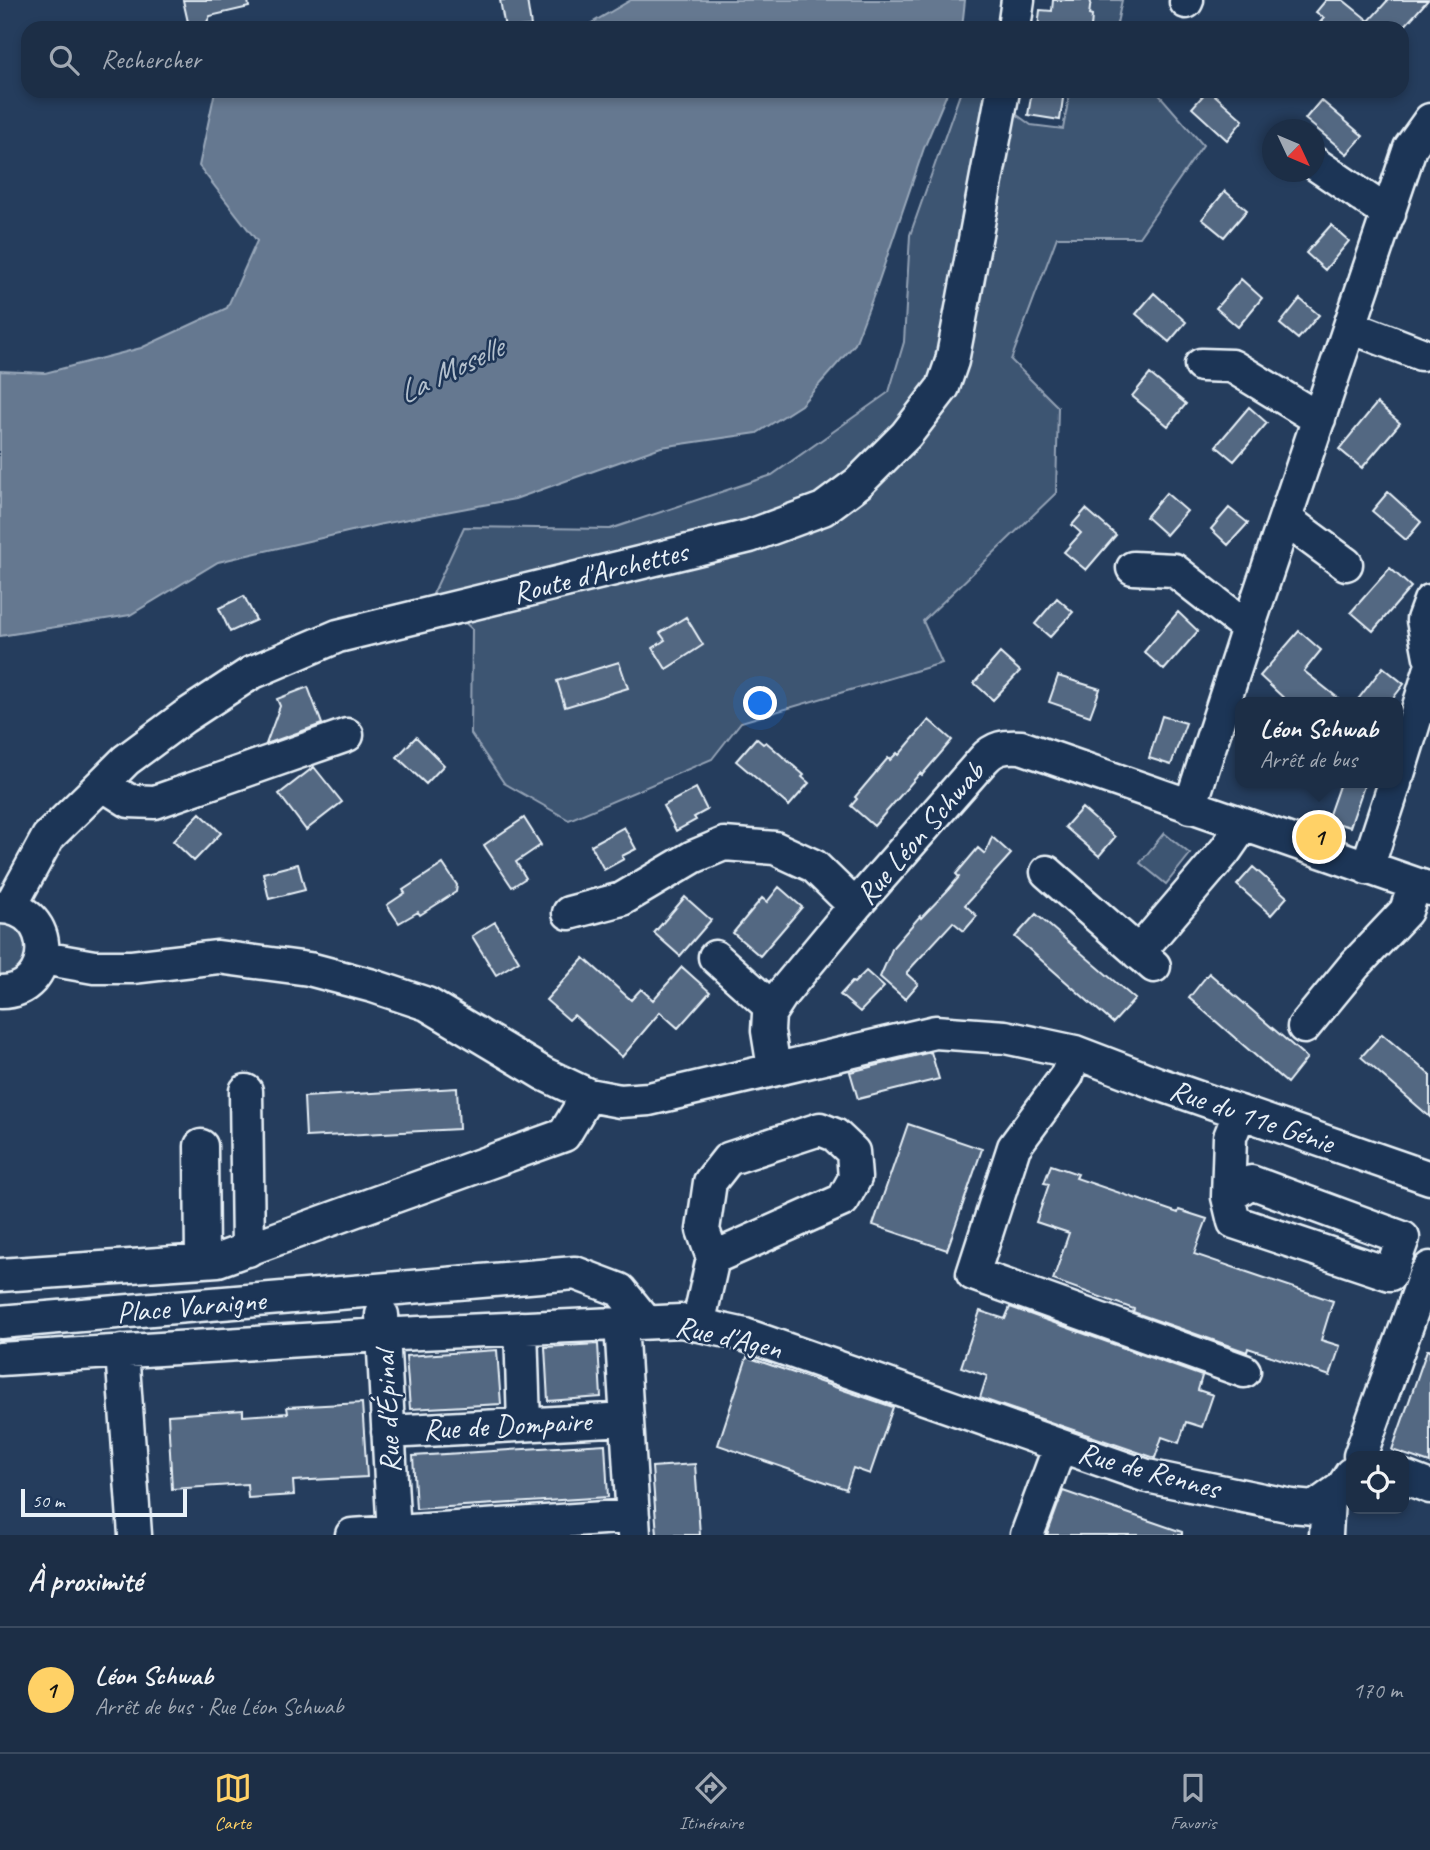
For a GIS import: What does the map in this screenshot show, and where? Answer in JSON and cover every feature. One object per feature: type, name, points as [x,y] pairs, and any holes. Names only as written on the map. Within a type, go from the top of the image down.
[{"type":"street","points":[[1015,21],[1018,0]]},
{"type":"street","name":"Route d'Archettes","points":[[5,907],[48,837],[126,760],[184,717],[251,673],[338,636],[750,536],[823,509],[858,483],[906,435],[943,387],[955,348],[1002,98]]},
{"type":"street","points":[[1191,807],[1248,628],[1409,148],[1430,120]]},
{"type":"street","points":[[1325,170],[1389,214]]},
{"type":"street","points":[[1350,327],[1422,354]]},
{"type":"street","points":[[1201,365],[1232,366],[1319,419]]},
{"type":"street","points":[[1285,519],[1346,564]]},
{"type":"street","points":[[1133,568],[1174,570],[1248,628]]},
{"type":"street","points":[[1430,601],[1423,620],[1430,657]]},
{"type":"street","points":[[1403,758],[1430,671]]},
{"type":"street","points":[[102,784],[129,801],[155,802],[347,735]]},
{"type":"street","name":"Rue Léon Schwab","points":[[774,1006],[855,906],[990,752],[1004,746],[1021,747],[1423,887],[1406,911],[1354,966],[1304,1027]]},
{"type":"street","points":[[1367,868],[1393,788]]},
{"type":"street","points":[[1047,872],[1147,960],[1243,825]]},
{"type":"street","points":[[569,913],[622,900],[693,857],[724,844],[775,848],[814,866],[855,906]]},
{"type":"street","points":[[0,992],[23,987],[36,973],[43,958],[42,939],[31,919],[5,907]]},
{"type":"street","name":"Rue du 11e Génie","points":[[43,958],[94,967],[132,967],[218,957],[309,969],[427,1003],[544,1074],[588,1095],[620,1101],[649,1098],[935,1032],[1005,1038],[1075,1052],[1430,1178]]},
{"type":"street","points":[[715,957],[763,1000],[774,1006],[769,1014],[768,1031],[775,1068]]},
{"type":"street","points":[[1075,1052],[1068,1075],[1014,1147],[973,1274],[1244,1371]]},
{"type":"street","points":[[246,1091],[248,1250]]},
{"type":"street","points":[[0,1275],[218,1261],[564,1135],[588,1095]]},
{"type":"street","points":[[1228,1197],[1251,1182],[1403,1238],[1390,1274],[1234,1222],[1228,1197],[1230,1137],[1240,1112]]},
{"type":"street","points":[[698,1325],[713,1258],[703,1230],[710,1182],[728,1159],[820,1129],[835,1135],[853,1152],[855,1178],[843,1200],[713,1258]]},
{"type":"street","points":[[201,1146],[202,1261]]},
{"type":"street","points":[[1362,1451],[1425,1275],[1430,1268]]},
{"type":"street","name":"Place Varaigne","points":[[0,1322],[575,1273],[621,1290],[633,1323]]},
{"type":"street","name":"Rue d'Épinal","points":[[382,1290],[382,1335],[394,1533]]},
{"type":"street","points":[[135,1535],[134,1350],[145,1310]]},
{"type":"street","name":"Rue d'Agen","points":[[382,1335],[681,1321],[745,1335],[1060,1446]]},
{"type":"street","points":[[352,1535],[633,1526],[627,1419],[633,1323]]},
{"type":"street","points":[[521,1328],[524,1424]]},
{"type":"street","name":"Place Varaigne","points":[[0,1359],[382,1335]]},
{"type":"street","name":"Rue de Dompaire","points":[[388,1432],[627,1419]]},
{"type":"street","name":"Rue de Rennes","points":[[1027,1535],[1060,1446],[1147,1476],[1292,1506],[1314,1507],[1342,1488],[1346,1482]]},
{"type":"street","points":[[1409,1479],[1430,1487]]},
{"type":"street","points":[[1326,1535],[1328,1497]]},
{"type":"shaded area","points":[[1085,0],[1122,0],[1118,21],[1081,21]]},
{"type":"shaded area","points":[[959,98],[994,98],[1031,125],[1063,129],[1069,98],[1162,98],[1203,145],[1139,237],[1057,237],[1011,360],[1058,407],[1056,493],[923,621],[942,663],[741,722],[712,759],[569,820],[504,783],[471,734],[472,629],[433,594],[464,527],[610,529],[772,475],[889,392],[904,342],[910,235]]},
{"type":"shaded area","points":[[1164,833],[1190,854],[1166,884],[1140,863]]},
{"type":"shaded area","points":[[0,919],[21,933],[28,947],[28,955],[18,972],[0,980]]},
{"type":"water","points":[[631,0],[965,0],[963,21],[595,21]]},
{"type":"water","name":"La Moselle","points":[[214,98],[945,98],[924,148],[855,344],[801,405],[757,433],[661,447],[515,499],[382,524],[218,562],[130,615],[0,636],[0,371],[45,373],[141,348],[227,308],[257,241],[199,166]]},
{"type":"building","points":[[183,0],[248,0],[249,7],[210,16],[208,21],[188,21]]},
{"type":"building","points":[[500,0],[527,0],[530,21],[504,21]]},
{"type":"building","points":[[1053,0],[1091,0],[1089,15],[1092,16],[1092,21],[1039,21],[1040,10],[1052,11]]},
{"type":"building","points":[[1326,0],[1343,0],[1369,21],[1321,21],[1324,18],[1316,12]]},
{"type":"building","points":[[1388,0],[1428,0],[1409,21],[1369,21]]},
{"type":"building","points":[[1031,98],[1063,98],[1060,120],[1028,115]]},
{"type":"building","points":[[1201,98],[1218,98],[1243,120],[1227,140],[1192,108]]},
{"type":"building","points":[[1321,100],[1363,136],[1347,154],[1325,136],[1325,119],[1305,119]]},
{"type":"building","points":[[1225,191],[1247,210],[1224,237],[1202,219]]},
{"type":"building","points":[[1331,225],[1349,241],[1325,270],[1306,253]]},
{"type":"building","points":[[1241,279],[1262,298],[1238,327],[1216,308]]},
{"type":"building","points":[[1154,293],[1186,322],[1169,342],[1136,314]]},
{"type":"building","points":[[1300,299],[1319,315],[1298,339],[1280,324]]},
{"type":"building","points":[[1150,374],[1186,404],[1168,426],[1132,396]]},
{"type":"building","points":[[1377,403],[1400,423],[1362,468],[1339,449]]},
{"type":"building","points":[[1249,407],[1267,423],[1234,461],[1216,446]]},
{"type":"building","points":[[1388,492],[1421,522],[1406,540],[1372,511]]},
{"type":"building","points":[[1166,493],[1187,511],[1166,535],[1146,517]]},
{"type":"building","points":[[1229,508],[1248,523],[1228,545],[1211,529]]},
{"type":"building","points":[[1086,509],[1116,535],[1086,570],[1064,552],[1081,533],[1072,525]]},
{"type":"building","points":[[1390,568],[1411,587],[1373,631],[1351,612]]},
{"type":"building","points":[[244,596],[256,620],[230,632],[219,608]]},
{"type":"building","points":[[1057,598],[1073,612],[1050,637],[1035,624]]},
{"type":"building","points":[[1178,612],[1198,631],[1164,670],[1144,652]]},
{"type":"building","points":[[686,617],[703,645],[666,669],[653,648],[665,640],[660,633]]},
{"type":"building","points":[[1299,631],[1321,650],[1304,671],[1337,697],[1283,697],[1260,676]]},
{"type":"building","points":[[1000,653],[1020,671],[993,700],[974,683]]},
{"type":"building","points":[[619,662],[628,688],[565,707],[557,681]]},
{"type":"building","points":[[1383,667],[1404,684],[1394,697],[1360,697]]},
{"type":"building","points":[[1058,676],[1100,689],[1090,716],[1049,702]]},
{"type":"building","points":[[308,687],[322,724],[266,744],[280,706],[277,699]]},
{"type":"building","points":[[1162,716],[1186,723],[1171,765],[1149,758]]},
{"type":"building","points":[[929,720],[952,740],[874,826],[851,806],[857,799],[855,797],[888,758],[890,760],[897,753],[899,755]]},
{"type":"building","points":[[416,737],[444,765],[426,784],[397,757]]},
{"type":"building","points":[[756,738],[763,744],[766,742],[804,775],[802,777],[809,783],[789,806],[736,761]]},
{"type":"building","points":[[314,767],[342,802],[306,830],[279,794]]},
{"type":"building","points":[[696,788],[707,810],[694,817],[696,820],[676,831],[663,806]]},
{"type":"building","points":[[1338,788],[1363,788],[1350,827],[1327,820]]},
{"type":"building","points":[[1082,808],[1115,837],[1099,856],[1065,827]]},
{"type":"building","points":[[200,813],[221,833],[194,861],[173,841]]},
{"type":"building","points":[[524,818],[541,845],[516,862],[526,878],[512,887],[484,845]]},
{"type":"building","points":[[624,827],[636,849],[604,870],[591,845]]},
{"type":"building","points":[[992,837],[1011,854],[965,905],[977,916],[964,931],[953,922],[907,972],[918,984],[905,999],[880,977],[893,947],[948,890],[959,877],[956,874],[978,848],[985,854]]},
{"type":"building","points":[[298,864],[305,890],[269,899],[263,873]]},
{"type":"building","points":[[443,864],[457,885],[456,892],[420,915],[418,912],[399,923],[387,905],[405,893],[403,890]]},
{"type":"building","points":[[1253,867],[1287,897],[1271,915],[1237,885]]},
{"type":"building","points":[[779,887],[802,907],[760,956],[733,933],[762,898],[767,902]]},
{"type":"building","points":[[685,897],[711,920],[680,956],[654,933]]},
{"type":"building","points":[[1036,914],[1135,999],[1113,1023],[1015,937]]},
{"type":"building","points":[[495,922],[519,961],[496,975],[472,936]]},
{"type":"building","points":[[584,958],[631,1000],[641,989],[653,1000],[682,967],[710,992],[678,1028],[660,1012],[622,1057],[574,1015],[569,1020],[546,1000]]},
{"type":"building","points":[[866,971],[884,987],[860,1012],[840,995]]},
{"type":"building","points":[[1209,973],[1307,1058],[1287,1083],[1189,998]]},
{"type":"building","points":[[1382,1034],[1430,1075],[1430,1117],[1361,1057]]},
{"type":"building","points":[[931,1052],[939,1079],[858,1099],[850,1072]]},
{"type":"building","points":[[457,1088],[459,1129],[306,1137],[304,1097]]},
{"type":"building","points":[[908,1124],[982,1149],[947,1250],[873,1225]]},
{"type":"building","points":[[1051,1165],[1078,1174],[1076,1178],[1178,1213],[1179,1210],[1207,1219],[1194,1254],[1333,1301],[1321,1340],[1340,1346],[1330,1376],[1248,1348],[1247,1352],[1133,1312],[1134,1309],[1053,1280],[1069,1233],[1036,1222],[1049,1184],[1044,1183]]},
{"type":"building","points":[[1010,1307],[1202,1376],[1198,1390],[1213,1395],[1202,1427],[1186,1422],[1179,1443],[1162,1437],[1155,1458],[980,1398],[987,1376],[961,1367],[980,1311],[1005,1319]]},
{"type":"building","points":[[598,1344],[601,1397],[548,1401],[545,1347]]},
{"type":"building","points":[[497,1350],[501,1404],[410,1409],[406,1356]]},
{"type":"building","points":[[1427,1350],[1430,1350],[1430,1463],[1409,1456],[1409,1451],[1392,1450]]},
{"type":"building","points":[[747,1357],[893,1407],[870,1474],[853,1468],[846,1489],[718,1445]]},
{"type":"building","points":[[362,1403],[367,1477],[293,1481],[294,1495],[248,1498],[247,1484],[172,1489],[168,1415],[243,1410],[243,1416],[288,1413],[287,1407]]},
{"type":"building","points":[[605,1444],[608,1497],[416,1509],[413,1456]]},
{"type":"building","points":[[695,1464],[700,1535],[657,1535],[652,1467]]},
{"type":"building","points":[[1063,1491],[1182,1532],[1182,1535],[1047,1535]]},
{"type":"place","name":"Léon Schwab","points":[[1319,837]]}]
